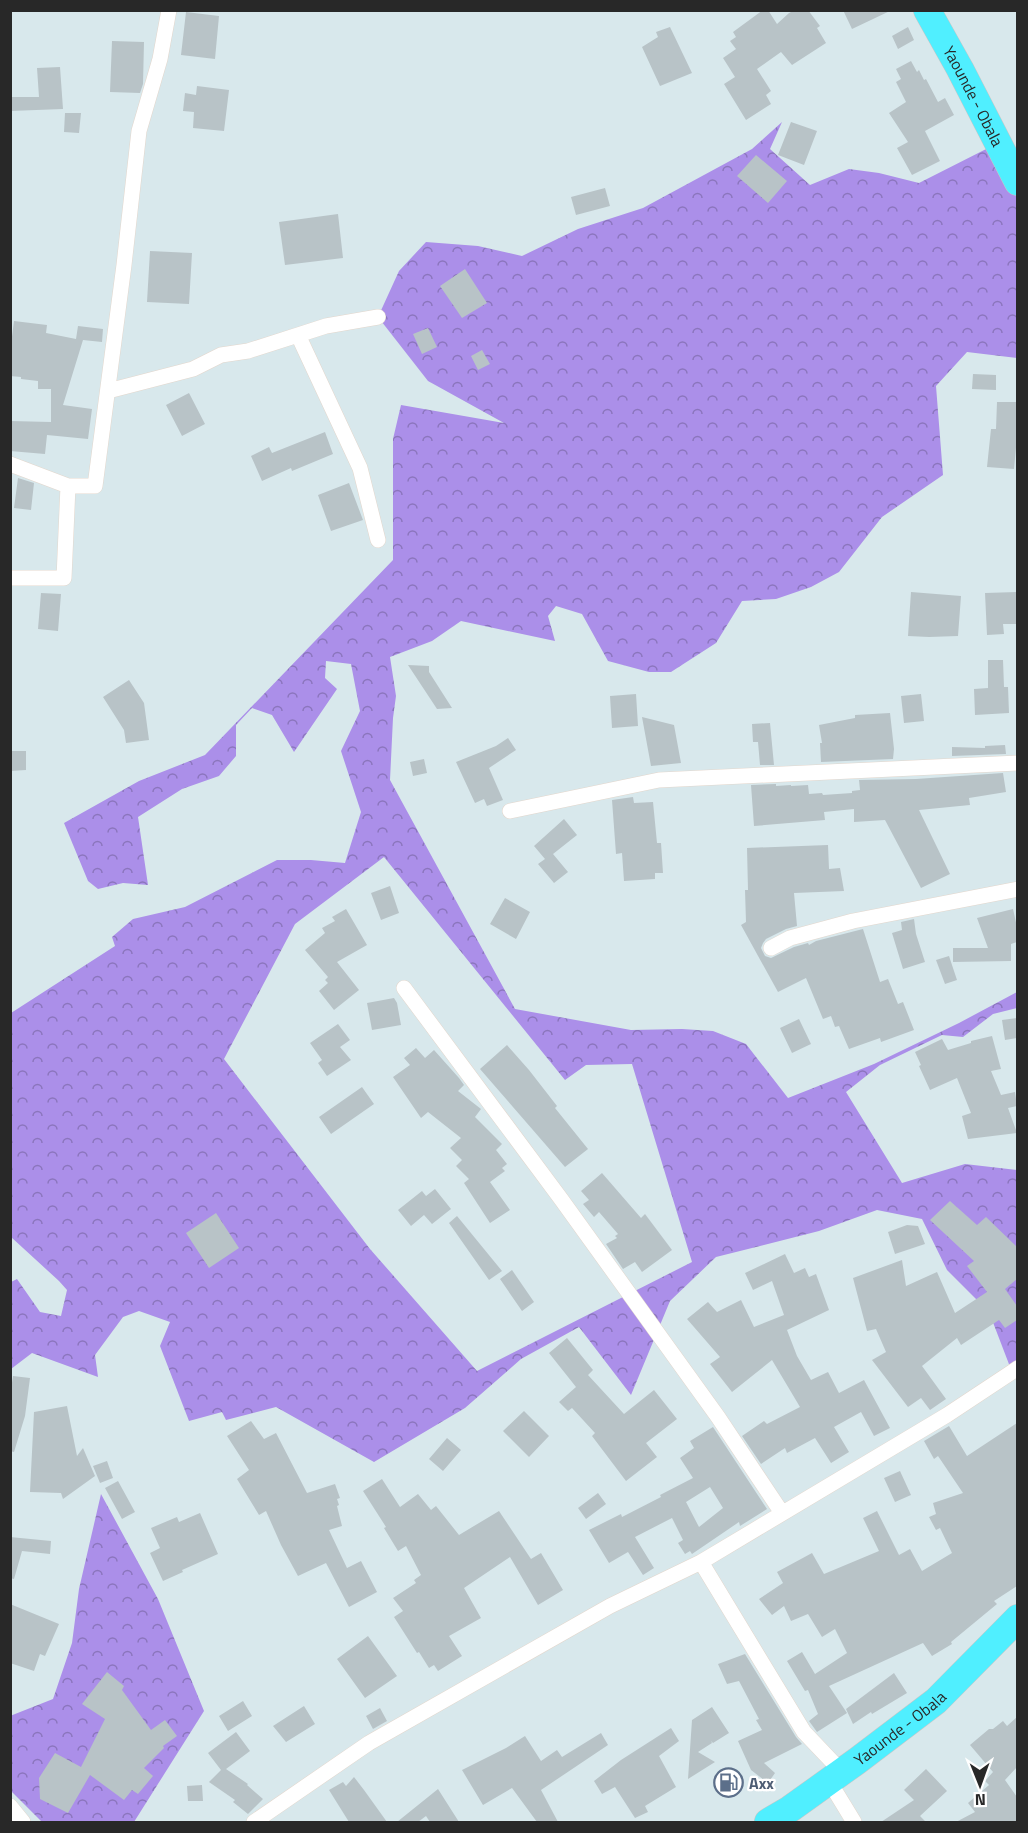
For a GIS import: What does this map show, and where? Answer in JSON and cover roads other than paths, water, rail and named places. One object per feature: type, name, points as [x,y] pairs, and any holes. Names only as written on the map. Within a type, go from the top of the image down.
[{"type":"highway","name":"Yaounde - Obala","points":[[927,10],[960,69],[1017,182]]},
{"type":"highway","name":"Yaounde - Obala","points":[[768,1822],[836,1776],[936,1701],[1017,1618]]},
{"type":"street","points":[[10,464],[68,486],[95,486],[124,265],[138,131],[160,59],[169,10]]},
{"type":"street","points":[[108,391],[193,369],[221,355],[248,351],[326,326],[378,317]]},
{"type":"street","points":[[298,335],[360,468],[378,540]]},
{"type":"street","points":[[10,578],[64,578],[68,486]]},
{"type":"street","points":[[510,811],[659,780],[1017,763]]},
{"type":"street","points":[[771,948],[790,938],[853,921],[1017,889]]},
{"type":"street","points":[[404,988],[705,1398],[782,1513]]},
{"type":"street","points":[[254,1822],[369,1743],[610,1606],[701,1562],[947,1414],[1017,1368]]},
{"type":"street","points":[[701,1562],[804,1732],[836,1776],[854,1822]]},
{"type":"street","points":[[10,1806],[23,1822]]},
{"type":"place","name":"Axx","points":[[728,1783]]}]
